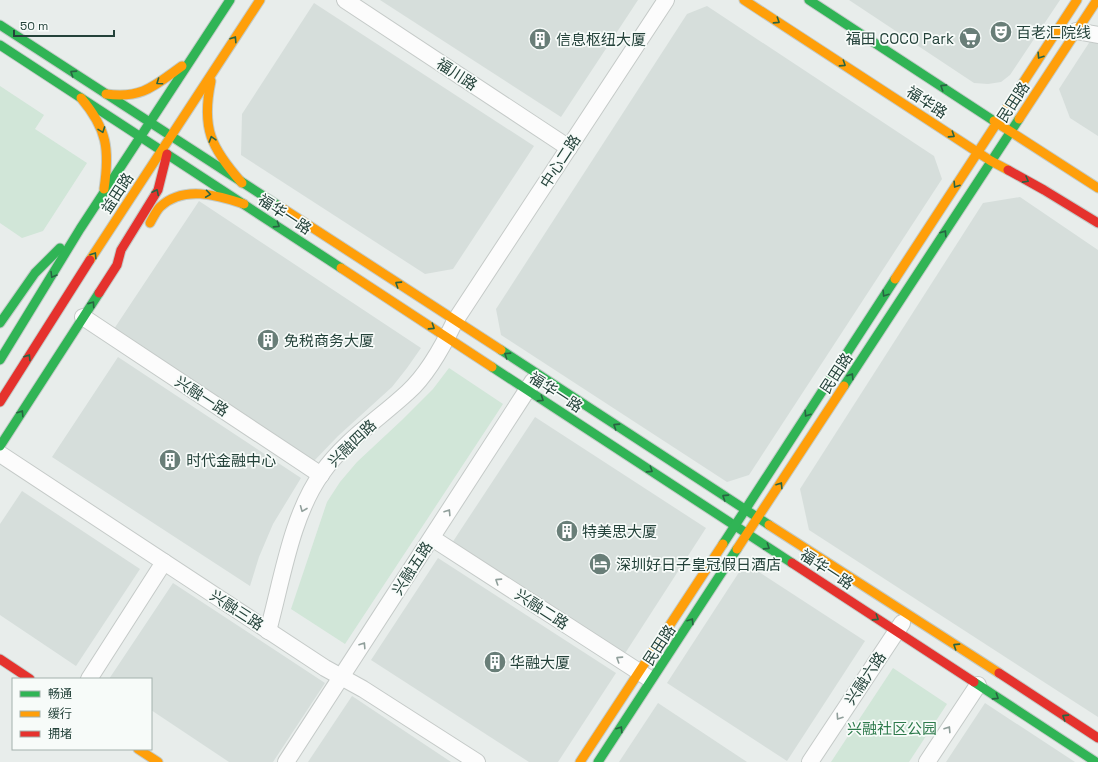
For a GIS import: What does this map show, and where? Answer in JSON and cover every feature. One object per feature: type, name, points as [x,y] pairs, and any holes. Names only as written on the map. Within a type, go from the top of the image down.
[{"type":"street","name":"益田路","points":[[0,360],[80,229],[230,0]]},
{"type":"street","points":[[108,262],[121,250],[158,190],[164,152],[171,136],[260,0]]},
{"type":"street","name":"福川路","points":[[344,0],[569,148]]},
{"type":"street","name":"中心二路","points":[[455,321],[665,0]]},
{"type":"street","name":"福华路","points":[[744,0],[992,161],[1044,190],[1098,223]]},
{"type":"street","name":"福华路","points":[[809,0],[1098,188]]},
{"type":"street","name":"民田路","points":[[598,762],[645,676],[734,525],[1077,0]]},
{"type":"street","name":"民田路","points":[[580,762],[645,676],[748,534],[1097,0]]},
{"type":"street","name":"福华一路","points":[[0,26],[1098,738]]},
{"type":"street","points":[[1076,31],[1098,35]]},
{"type":"street","name":"福华一路","points":[[0,45],[1096,762]]},
{"type":"street","points":[[106,94],[124,96],[141,93],[191,59]]},
{"type":"street","points":[[213,72],[206,99],[207,121],[214,146],[227,166],[242,183]]},
{"type":"street","points":[[81,98],[95,115],[105,138],[108,163],[103,195]]},
{"type":"street","name":"益田路","points":[[0,402],[69,293],[164,152]]},
{"type":"street","points":[[145,231],[160,207],[181,195],[198,193],[212,194],[244,204]]},
{"type":"street","points":[[0,323],[35,273],[80,229]]},
{"type":"street","points":[[0,446],[117,266],[121,250],[137,242]]},
{"type":"street","points":[[69,293],[86,282]]},
{"type":"street","name":"兴融一路","points":[[83,317],[321,474]]},
{"type":"street","name":"兴融四路","points":[[268,631],[294,534],[304,507],[321,474],[338,452],[415,385],[428,368],[455,321]]},
{"type":"street","name":"兴融五路","points":[[286,762],[537,374]]},
{"type":"street","name":"兴融三路","points":[[0,454],[325,668],[363,688],[477,762]]},
{"type":"street","name":"兴融二路","points":[[432,538],[645,676]]},
{"type":"street","points":[[90,678],[164,562]]},
{"type":"street","name":"兴融六路","points":[[810,762],[907,615]]},
{"type":"street","points":[[0,659],[28,678]]},
{"type":"street","points":[[927,762],[978,685]]},
{"type":"street","points":[[140,750],[158,762]]},
{"type":"shaded area","name":"信息枢纽大厦","points":[[380,0],[638,0],[561,117]]},
{"type":"shaded area","name":"福田 COCO Park","points":[[849,0],[1060,0],[1010,75],[1001,82],[988,84],[974,83]]},
{"type":"shaded area","points":[[314,3],[534,146],[453,269],[425,274],[241,155],[242,114]]},
{"type":"shaded area","points":[[707,6],[934,156],[942,179],[749,475],[727,482],[501,335],[496,309],[687,14]]},
{"type":"shaded area","points":[[1098,29],[1098,136],[1070,118],[1059,89]]},
{"type":"shaded area","points":[[1020,197],[1098,250],[1098,717],[809,530],[800,489],[983,203]]},
{"type":"shaded area","name":"免税商务大厦","points":[[199,201],[421,348],[392,387],[338,436],[314,461],[114,329]]},
{"type":"shaded area","name":"时代金融中心","points":[[118,357],[301,478],[273,524],[259,557],[250,586],[52,457]]},
{"type":"shaded area","name":"特美思大厦","points":[[535,417],[706,528],[624,655],[452,543]]},
{"type":"shaded area","points":[[22,491],[140,569],[76,666],[0,615],[0,524]]},
{"type":"shaded area","name":"华融大厦","points":[[438,558],[616,673],[558,762],[529,762],[371,660]]},
{"type":"shaded area","points":[[745,563],[865,641],[787,761],[667,683]]},
{"type":"shaded area","points":[[173,583],[325,683],[273,762],[229,762],[152,711],[152,678],[110,678]]},
{"type":"shaded area","points":[[352,696],[451,762],[308,762]]},
{"type":"shaded area","points":[[658,703],[747,762],[619,762]]},
{"type":"shaded area","points":[[985,703],[1075,762],[946,762]]},
{"type":"green space","points":[[0,86],[44,115],[35,129],[87,163],[43,231],[22,238],[0,223]]},
{"type":"green space","points":[[449,368],[503,404],[345,644],[291,609],[327,502],[340,482],[357,462],[433,389]]},
{"type":"green space","name":"兴融社区公园","points":[[893,668],[947,704],[909,762],[831,762]]},
{"type":"traffic: fast","points":[[0,360],[80,229],[230,0]]},
{"type":"traffic: fast","points":[[809,0],[994,121]]},
{"type":"traffic: fast","points":[[0,25],[279,206]]},
{"type":"traffic: fast","points":[[0,45],[341,268]]},
{"type":"traffic: fast","points":[[844,386],[1019,119]]},
{"type":"traffic: fast","points":[[0,323],[35,273],[60,248]]},
{"type":"traffic: fast","points":[[723,544],[895,279]]},
{"type":"traffic: fast","points":[[0,446],[99,293]]},
{"type":"traffic: fast","points":[[501,350],[769,525]]},
{"type":"traffic: fast","points":[[492,367],[792,563]]},
{"type":"traffic: fast","points":[[598,762],[737,549]]},
{"type":"traffic: fast","points":[[974,682],[1096,762]]},
{"type":"traffic: slow","points":[[90,260],[260,0]]},
{"type":"traffic: slow","points":[[744,0],[991,161],[1008,170]]},
{"type":"traffic: slow","points":[[895,279],[1077,0]]},
{"type":"traffic: slow","points":[[1019,119],[1097,0]]},
{"type":"traffic: slow","points":[[106,94],[129,95],[138,93],[155,85],[182,66]]},
{"type":"traffic: slow","points":[[211,81],[207,112],[211,136],[223,159],[242,183]]},
{"type":"traffic: slow","points":[[81,98],[90,109],[101,130],[104,140],[107,162],[104,189]]},
{"type":"traffic: slow","points":[[994,121],[1098,188]]},
{"type":"traffic: slow","points":[[150,223],[160,207],[169,200],[179,196],[190,194],[212,195],[244,204]]},
{"type":"traffic: slow","points":[[279,206],[501,350]]},
{"type":"traffic: slow","points":[[341,268],[492,367]]},
{"type":"traffic: slow","points":[[737,549],[844,386]]},
{"type":"traffic: slow","points":[[769,525],[999,673]]},
{"type":"traffic: slow","points":[[580,762],[723,544]]},
{"type":"traffic: slow","points":[[140,750],[158,762]]},
{"type":"traffic: jam","points":[[99,293],[117,265],[121,250],[158,190],[167,154]]},
{"type":"traffic: jam","points":[[1008,170],[1098,223]]},
{"type":"traffic: jam","points":[[0,402],[90,260]]},
{"type":"traffic: jam","points":[[792,563],[974,682]]},
{"type":"traffic: jam","points":[[0,659],[28,678]]},
{"type":"traffic: jam","points":[[999,673],[1098,738]]},
{"type":"place","name":"百老汇院线","points":[[1001,32]]},
{"type":"place","name":"福田 COCO Park","points":[[970,38]]},
{"type":"place","name":"信息枢纽大厦","points":[[540,39]]},
{"type":"place","name":"免税商务大厦","points":[[268,340]]},
{"type":"place","name":"时代金融中心","points":[[170,460]]},
{"type":"place","name":"特美思大厦","points":[[567,531]]},
{"type":"place","name":"深圳好日子皇冠假日酒店","points":[[600,564]]},
{"type":"place","name":"华融大厦","points":[[495,662]]}]
